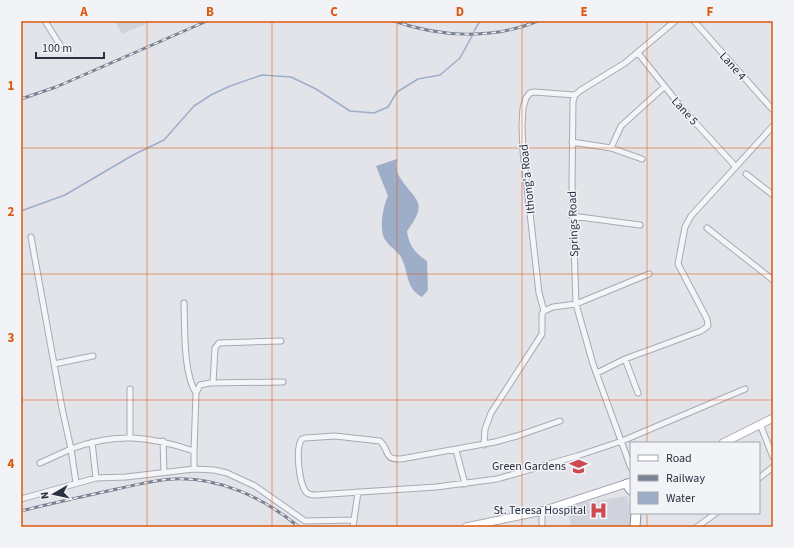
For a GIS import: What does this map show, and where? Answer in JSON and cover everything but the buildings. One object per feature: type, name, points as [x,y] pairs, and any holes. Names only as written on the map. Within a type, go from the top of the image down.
[{"type":"highway","points":[[635,527],[636,514]]},
{"type":"main road","points":[[725,442],[773,418]]},
{"type":"main road","points":[[466,527],[542,511],[630,485]]},
{"type":"street","points":[[45,21],[60,45]]},
{"type":"street","points":[[575,95],[638,53],[675,21]]},
{"type":"street","name":"Lane 4","points":[[694,21],[773,110]]},
{"type":"street","name":"Lane 5","points":[[638,53],[664,87],[736,167]]},
{"type":"street","points":[[611,148],[621,126],[664,87]]},
{"type":"street","name":"Ithong'a Road","points":[[544,311],[539,293],[523,151],[523,108],[526,98],[534,92],[575,95]]},
{"type":"street","name":"Springs Road","points":[[575,95],[572,115],[572,216],[576,304],[581,326],[630,465]]},
{"type":"street","points":[[597,373],[625,359],[701,331],[708,326],[707,319],[680,269],[679,258],[688,220],[773,126]]},
{"type":"street","points":[[572,142],[611,148],[642,159]]},
{"type":"street","points":[[746,174],[773,195]]},
{"type":"street","points":[[572,216],[640,225]]},
{"type":"street","points":[[707,228],[773,280]]},
{"type":"street","points":[[31,237],[76,483]]},
{"type":"street","points":[[484,445],[485,429],[491,413],[542,334],[542,314],[544,311],[553,307],[576,304],[649,274]]},
{"type":"street","points":[[184,303],[189,374],[196,394]]},
{"type":"street","points":[[213,383],[215,348],[219,343],[281,341]]},
{"type":"street","points":[[54,364],[93,356]]},
{"type":"street","points":[[625,359],[638,393]]},
{"type":"street","points":[[194,469],[196,394],[200,385],[213,383],[283,382]]},
{"type":"street","points":[[130,389],[130,437]]},
{"type":"street","points":[[560,420],[517,436],[484,445],[395,459],[389,456],[380,441],[328,436],[305,438],[300,441],[298,445],[300,478],[307,493],[314,495],[465,484],[514,474],[622,441],[745,389]]},
{"type":"street","points":[[760,424],[773,457]]},
{"type":"street","points":[[40,463],[71,449],[92,442],[103,439],[130,437],[163,441],[194,452]]},
{"type":"street","points":[[163,441],[164,472]]},
{"type":"street","points":[[92,442],[96,478]]},
{"type":"street","points":[[456,450],[465,484]]},
{"type":"street","points":[[760,477],[773,467]]},
{"type":"street","points":[[21,499],[96,478],[126,477],[194,469],[220,471],[242,479],[274,498],[305,521],[354,520]]},
{"type":"street","points":[[353,527],[358,492]]},
{"type":"street","points":[[542,511],[542,527]]},
{"type":"street","points":[[697,527],[715,514]]},
{"type":"shaded area","points":[[115,21],[153,21],[122,34]]},
{"type":"shaded area","name":"St. Teresa Hospital","points":[[627,495],[631,527],[571,527],[568,505]]},
{"type":"water","points":[[397,159],[398,174],[414,195],[419,206],[418,212],[407,231],[409,241],[413,249],[427,261],[428,290],[422,297],[413,289],[401,257],[389,245],[382,232],[384,206],[388,196],[376,166]]},
{"type":"waterway","points":[[474,31],[480,21]]},
{"type":"waterway","points":[[21,211],[65,195],[133,155],[164,140],[194,106],[211,95],[230,86],[262,75],[291,77],[316,89],[350,111],[374,113],[388,107],[397,92],[418,79],[440,75],[460,58],[472,36]]},
{"type":"railway","points":[[21,99],[56,87],[207,21]]},
{"type":"railway","points":[[394,21],[429,30],[466,34],[484,34],[502,31],[538,21]]},
{"type":"railway","points":[[21,511],[145,483],[174,479],[191,479],[241,491],[271,507],[299,527]]},
{"type":"place","name":"Green Gardens","points":[[579,466]]},
{"type":"place","name":"St. Teresa Hospital","points":[[599,510]]}]
